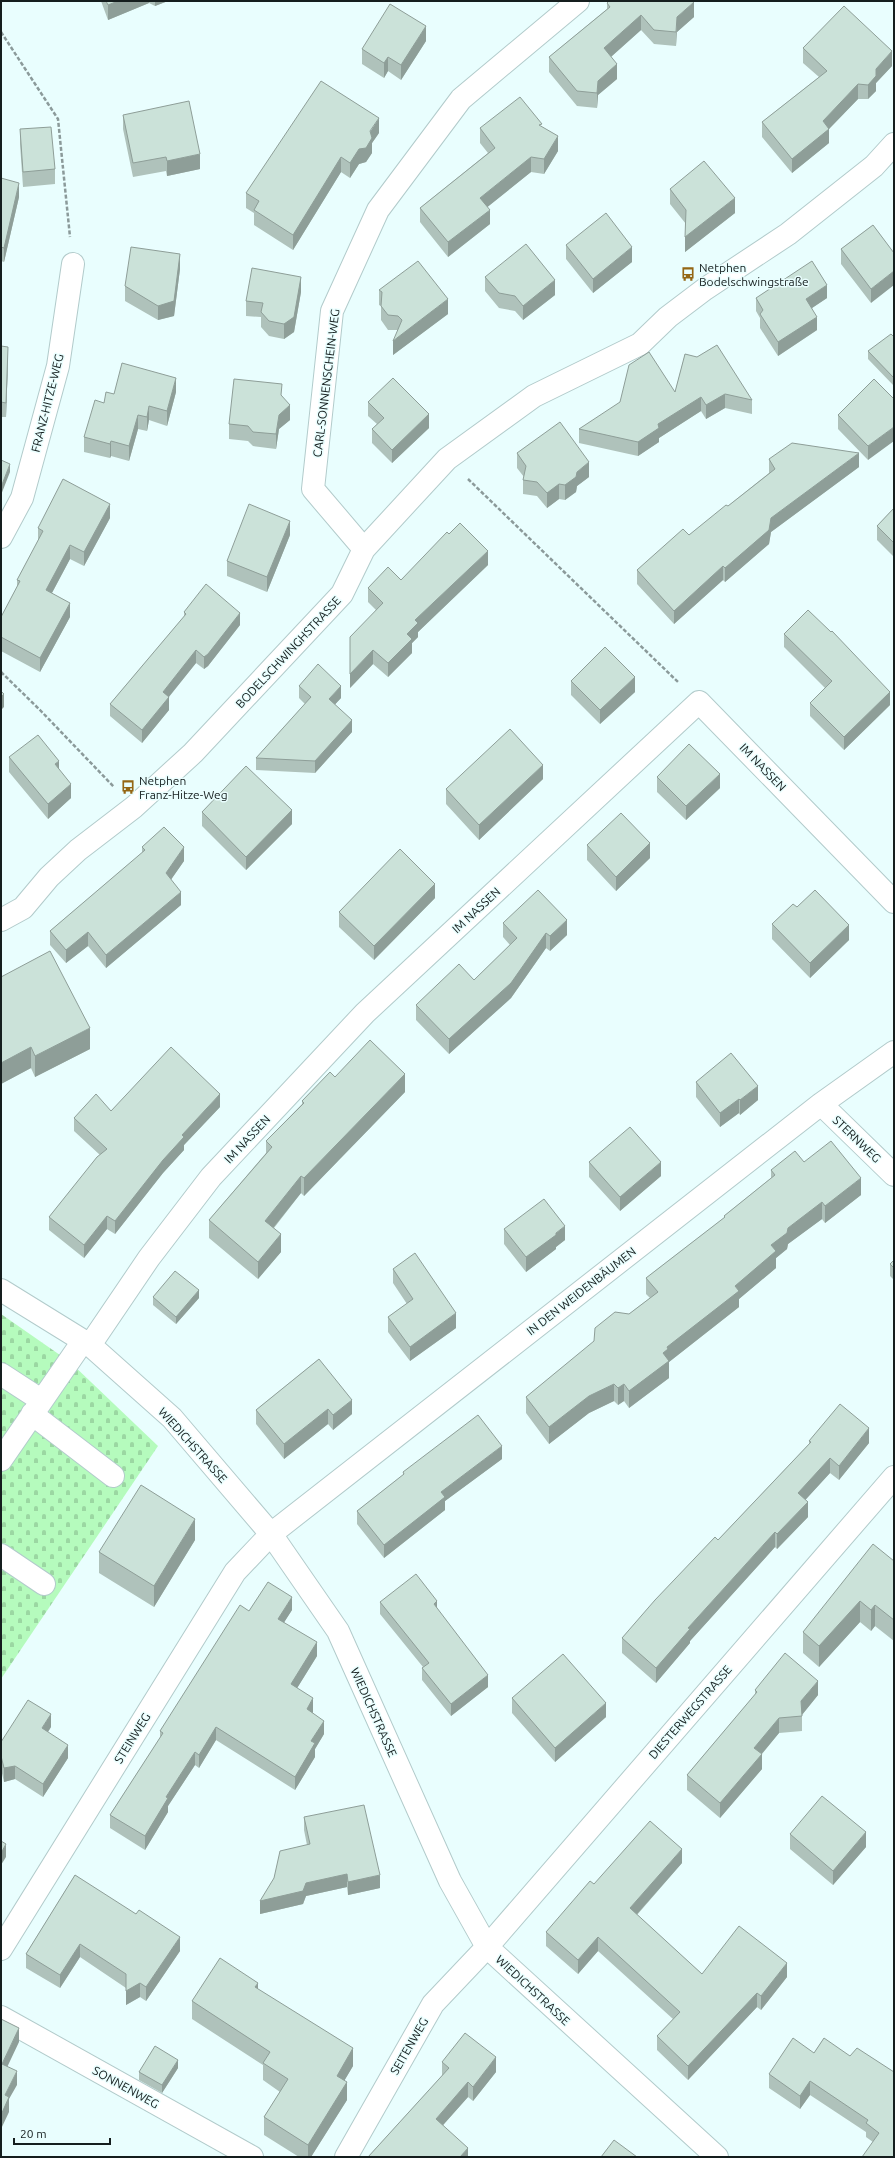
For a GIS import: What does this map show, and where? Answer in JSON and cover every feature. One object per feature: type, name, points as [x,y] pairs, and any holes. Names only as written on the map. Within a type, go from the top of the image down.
[{"type":"street","name":"CARL-SONNENSCHEIN-WEG","points":[[364,549],[313,489],[332,311],[378,210],[461,99],[578,1]]},
{"type":"street","name":"BODELSCHWINGHSTRASSE","points":[[1,920],[23,908],[49,878],[78,850],[134,807],[193,754],[342,594],[364,549],[447,459],[534,396],[640,344],[668,317],[704,289],[788,234],[874,166],[894,144]]},
{"type":"street","name":"FRANZ-HITZE-WEG","points":[[1,537],[22,498],[58,366],[73,264]]},
{"type":"street","name":"IM NASSEN","points":[[1,1460],[37,1407],[211,1177],[364,1014],[699,702],[894,902]]},
{"type":"street","name":"IN DEN WEIDENBÄUMEN","points":[[271,1534],[821,1104],[894,1052]]},
{"type":"street","name":"STERNWEG","points":[[821,1104],[894,1175]]},
{"type":"street","name":"WIEDICHSTRASSE","points":[[1,1290],[86,1343],[172,1418],[271,1534],[338,1631],[450,1882],[487,1947],[717,2157]]},
{"type":"street","points":[[1,1374],[113,1476]]},
{"type":"street","name":"DIESTERWEGSTRASSE","points":[[487,1947],[894,1477]]},
{"type":"street","name":"STEINWEG","points":[[1,1949],[235,1572],[271,1534]]},
{"type":"street","points":[[1,1555],[44,1584]]},
{"type":"street","name":"SEITENWEG","points":[[346,2157],[433,2004],[487,1947]]},
{"type":"street","name":"SONNENWEG","points":[[1,2017],[252,2157]]},
{"type":"path","points":[[1,32],[58,118],[73,264]]},
{"type":"path","points":[[447,459],[699,702]]},
{"type":"path","points":[[1,672],[134,807]]},
{"type":"green space","points":[[1,1314],[70,1362],[158,1446],[1,1679]]},
{"type":"building","points":[[106,1],[118,1],[108,5]]},
{"type":"building","points":[[609,1],[694,2],[677,17],[676,32],[654,30],[641,15],[604,48],[617,64],[598,81],[597,93],[577,91],[549,57],[610,7],[607,3]]},
{"type":"building","points":[[390,4],[426,26],[401,65],[388,57],[384,63],[362,49]]},
{"type":"building","points":[[844,6],[892,51],[876,69],[876,76],[868,85],[858,84],[823,121],[829,129],[792,159],[762,122],[827,71],[803,48]]},
{"type":"building","points":[[321,81],[379,118],[370,131],[372,138],[366,148],[359,149],[350,163],[341,157],[293,235],[254,210],[259,201],[246,193]]},
{"type":"building","points":[[520,97],[542,124],[539,125],[558,136],[544,159],[531,157],[480,198],[490,210],[448,242],[420,208],[495,148],[480,128]]},
{"type":"building","points":[[189,101],[200,154],[167,161],[166,157],[133,163],[123,115]]},
{"type":"building","points":[[51,127],[55,169],[23,172],[20,129]]},
{"type":"building","points":[[704,161],[735,198],[685,237],[686,210],[670,189]]},
{"type":"building","points":[[1,178],[19,183],[4,248],[1,247]]},
{"type":"building","points":[[606,213],[632,247],[593,279],[566,245]]},
{"type":"building","points":[[873,225],[894,253],[894,271],[871,289],[841,249]]},
{"type":"building","points":[[526,244],[555,280],[523,306],[515,296],[499,293],[485,277]]},
{"type":"building","points":[[131,247],[180,254],[174,301],[158,306],[125,286]]},
{"type":"building","points":[[418,261],[448,299],[393,341],[402,320],[398,316],[388,315],[381,306],[382,292],[379,290]]},
{"type":"building","points":[[812,261],[827,285],[806,299],[817,317],[778,342],[760,314],[763,310],[756,298]]},
{"type":"building","points":[[252,268],[301,277],[294,317],[284,324],[269,321],[261,312],[263,303],[246,301]]},
{"type":"building","points":[[891,334],[894,337],[894,378],[868,351]]},
{"type":"building","points":[[717,345],[752,400],[725,394],[706,405],[701,397],[658,424],[659,428],[638,442],[579,429],[620,402],[629,365],[649,352],[675,392],[685,354],[697,357]]},
{"type":"building","points":[[1,346],[8,347],[6,403],[1,402]]},
{"type":"building","points":[[122,363],[176,378],[167,411],[149,406],[147,417],[138,415],[129,446],[111,441],[110,444],[84,437],[95,400],[104,403],[106,392],[114,394]]},
{"type":"building","points":[[393,378],[429,414],[392,450],[372,429],[384,418],[368,402]]},
{"type":"building","points":[[234,379],[282,384],[281,395],[290,405],[279,415],[276,434],[253,432],[248,426],[229,424]]},
{"type":"building","points":[[874,379],[894,399],[894,427],[868,446],[838,415]]},
{"type":"building","points":[[560,422],[589,462],[577,472],[576,477],[565,485],[559,484],[547,493],[537,482],[523,480],[526,466],[517,453]]},
{"type":"building","points":[[792,443],[859,453],[771,518],[769,530],[725,568],[723,566],[674,611],[637,570],[683,529],[689,535],[726,505],[728,506],[775,469],[769,459]]},
{"type":"building","points":[[1,460],[10,464],[1,487]]},
{"type":"building","points":[[63,479],[110,504],[84,552],[70,545],[46,590],[70,603],[40,658],[1,637],[1,617],[20,581],[17,580],[43,531],[38,528]]},
{"type":"building","points":[[249,504],[290,521],[267,577],[227,561]]},
{"type":"building","points":[[894,508],[894,543],[877,526]]},
{"type":"building","points":[[460,523],[488,551],[415,620],[418,623],[407,634],[412,639],[388,663],[373,650],[350,674],[350,637],[383,603],[368,588],[388,567],[401,580],[447,532],[449,534]]},
{"type":"building","points":[[206,584],[240,613],[208,654],[204,657],[196,650],[163,692],[169,697],[142,730],[110,704],[186,614],[184,612]]},
{"type":"building","points":[[808,610],[831,632],[832,631],[890,692],[844,737],[810,703],[832,681],[784,634]]},
{"type":"building","points":[[605,647],[635,677],[600,710],[571,681]]},
{"type":"building","points":[[318,664],[341,686],[329,699],[352,720],[315,761],[256,758],[311,697],[299,686]]},
{"type":"building","points":[[510,729],[543,765],[479,825],[446,789]]},
{"type":"building","points":[[38,735],[59,761],[55,764],[71,784],[48,804],[9,757]]},
{"type":"building","points":[[689,744],[720,774],[686,806],[657,777]]},
{"type":"building","points":[[246,766],[292,810],[246,857],[202,812]]},
{"type":"building","points":[[621,813],[650,843],[616,877],[587,845]]},
{"type":"building","points":[[164,827],[184,847],[166,873],[181,892],[106,955],[88,932],[66,950],[50,931],[145,850],[142,847]]},
{"type":"building","points":[[400,849],[435,884],[374,946],[339,912]]},
{"type":"building","points":[[538,890],[567,920],[550,936],[546,933],[511,983],[449,1039],[416,1005],[459,964],[474,980],[517,938],[503,923]]},
{"type":"building","points":[[815,890],[849,925],[810,963],[772,924],[793,904],[797,907]]},
{"type":"building","points":[[50,951],[90,1028],[35,1056],[31,1047],[1,1063],[1,977]]},
{"type":"building","points":[[370,1040],[405,1074],[304,1178],[301,1176],[265,1221],[281,1234],[258,1262],[209,1220],[272,1147],[266,1141],[304,1103],[302,1101],[330,1072],[335,1077]]},
{"type":"building","points":[[171,1047],[220,1094],[182,1135],[184,1137],[163,1160],[115,1221],[107,1216],[84,1245],[49,1217],[97,1157],[107,1149],[74,1118],[96,1094],[111,1111]]},
{"type":"building","points":[[731,1053],[758,1086],[720,1113],[696,1082]]},
{"type":"building","points":[[630,1127],[661,1162],[620,1197],[589,1162]]},
{"type":"building","points":[[831,1141],[861,1178],[825,1206],[822,1202],[788,1228],[787,1233],[771,1245],[776,1251],[735,1286],[739,1291],[667,1347],[668,1349],[663,1353],[669,1361],[629,1391],[624,1384],[618,1388],[614,1384],[589,1396],[549,1427],[526,1397],[594,1341],[595,1328],[615,1312],[629,1314],[658,1292],[646,1278],[725,1217],[724,1216],[775,1175],[771,1170],[795,1151],[804,1162]]},
{"type":"building","points":[[544,1199],[565,1226],[556,1233],[556,1235],[526,1257],[504,1229]]},
{"type":"building","points":[[415,1253],[456,1313],[410,1347],[388,1317],[413,1299],[393,1269]]},
{"type":"building","points":[[894,1260],[894,1268],[890,1264]]},
{"type":"building","points":[[175,1271],[199,1290],[176,1317],[153,1297]]},
{"type":"building","points":[[319,1359],[352,1400],[333,1415],[328,1409],[284,1444],[256,1410]]},
{"type":"building","points":[[840,1404],[869,1428],[839,1466],[830,1458],[798,1493],[808,1502],[777,1534],[775,1532],[688,1628],[690,1629],[656,1668],[622,1638],[655,1600],[715,1537],[718,1540],[811,1442],[809,1441]]},
{"type":"building","points":[[478,1415],[502,1446],[441,1492],[445,1497],[384,1545],[357,1511],[404,1474],[403,1472]]},
{"type":"building","points":[[141,1485],[195,1519],[154,1586],[99,1552]]},
{"type":"building","points":[[873,1544],[894,1561],[894,1620],[875,1605],[871,1610],[860,1601],[819,1646],[803,1632]]},
{"type":"building","points":[[416,1574],[437,1601],[434,1604],[488,1675],[451,1704],[422,1668],[429,1663],[380,1602]]},
{"type":"building","points":[[268,1582],[292,1597],[278,1619],[317,1642],[291,1684],[313,1698],[307,1709],[324,1721],[311,1741],[315,1743],[295,1777],[216,1727],[199,1755],[195,1752],[166,1797],[168,1798],[145,1836],[110,1815],[163,1733],[160,1731],[240,1605],[249,1611]]},
{"type":"building","points":[[785,1653],[818,1681],[801,1701],[802,1716],[779,1718],[754,1748],[762,1754],[720,1803],[687,1775],[757,1692],[755,1690]]},
{"type":"building","points":[[563,1654],[606,1703],[555,1748],[512,1698]]},
{"type":"building","points":[[28,1700],[51,1714],[42,1728],[68,1745],[43,1784],[15,1766],[4,1768],[1,1756],[1,1742]]},
{"type":"building","points":[[822,1796],[866,1832],[833,1871],[790,1834]]},
{"type":"building","points":[[364,1805],[380,1875],[348,1882],[347,1874],[306,1883],[303,1891],[260,1901],[274,1878],[280,1851],[310,1844],[304,1817]]},
{"type":"building","points":[[650,1821],[682,1849],[630,1908],[702,1974],[739,1926],[787,1963],[761,1996],[757,1993],[688,2066],[657,2036],[680,2012],[598,1937],[578,1960],[546,1932],[590,1881],[594,1884]]},
{"type":"building","points":[[1,1841],[6,1844],[1,1853]]},
{"type":"building","points":[[75,1875],[136,1914],[139,1910],[180,1937],[146,1987],[140,1983],[126,1991],[126,1974],[80,1944],[60,1975],[26,1954]]},
{"type":"building","points":[[220,1958],[258,1983],[255,1987],[353,2048],[337,2076],[347,2082],[308,2145],[264,2117],[288,2079],[263,2063],[270,2052],[192,2001]]},
{"type":"building","points":[[1,2019],[19,2028],[2,2064],[17,2071],[5,2095],[9,2097],[1,2115]]},
{"type":"building","points":[[465,2033],[496,2057],[473,2087],[468,2082],[436,2119],[468,2148],[460,2157],[368,2157],[449,2068],[442,2062]]},
{"type":"building","points":[[793,2038],[814,2053],[824,2038],[850,2056],[857,2048],[894,2072],[894,2157],[862,2157],[879,2133],[866,2123],[868,2120],[810,2081],[800,2096],[769,2074]]},
{"type":"building","points":[[155,2046],[178,2060],[162,2085],[139,2072]]},
{"type":"building","points":[[614,2140],[637,2157],[601,2157]]},
{"type":"place","name":"Netphen Bodelschwingstraße","points":[[688,274]]},
{"type":"place","name":"Netphen Franz-Hitze-Weg","points":[[128,787]]}]
